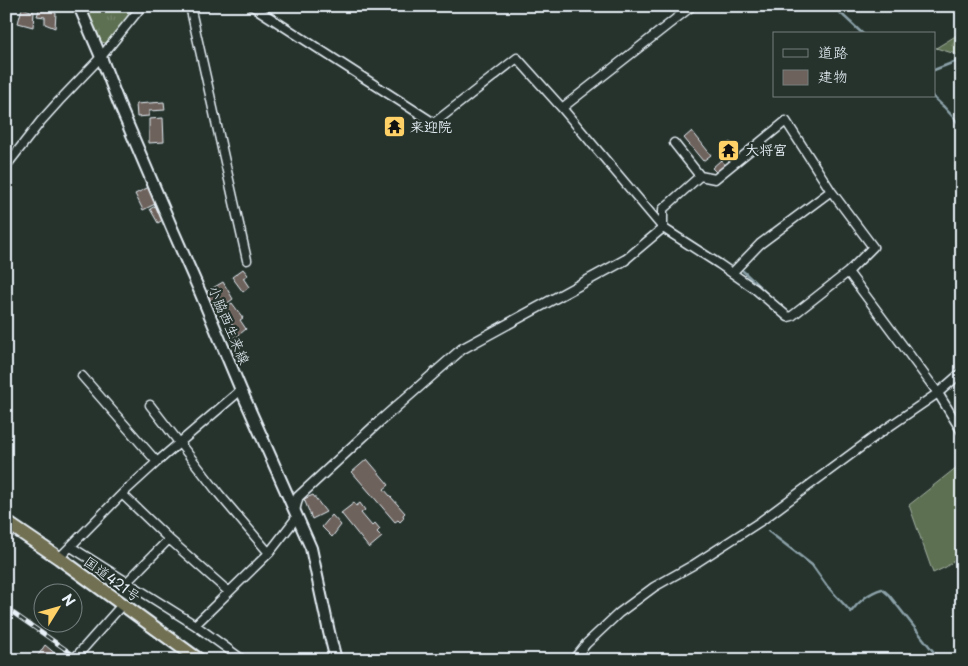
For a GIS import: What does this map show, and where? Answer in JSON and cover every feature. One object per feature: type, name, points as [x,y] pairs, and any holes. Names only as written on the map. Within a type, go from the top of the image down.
[{"type":"highway","name":"国道421号","points":[[6,522],[59,558],[199,660]]},
{"type":"main road","name":"小脇西生来線","points":[[79,6],[241,390],[311,548],[336,660]]},
{"type":"street","points":[[6,166],[58,101],[101,57],[142,6]]},
{"type":"street","points":[[190,6],[247,260]]},
{"type":"street","points":[[252,6],[434,123],[517,58],[562,108],[663,228],[755,289],[788,317],[792,316],[848,272],[874,248],[831,190],[786,121],[715,179],[700,176],[674,143]]},
{"type":"street","points":[[562,108],[692,6]]},
{"type":"street","points":[[195,625],[269,552],[296,513],[298,497],[380,421],[462,349],[625,260],[663,228],[663,209],[700,176]]},
{"type":"street","points":[[732,273],[760,244],[831,190]]},
{"type":"street","points":[[848,272],[938,393],[962,432]]},
{"type":"street","points":[[573,660],[586,644],[619,613],[647,592],[693,565],[761,520],[938,393],[962,372]]},
{"type":"street","points":[[82,376],[157,462]]},
{"type":"street","points":[[59,558],[122,494],[179,442],[241,390]]},
{"type":"street","points":[[150,405],[219,494],[269,552]]},
{"type":"street","points":[[122,494],[169,540],[229,592]]},
{"type":"street","points":[[127,582],[169,540]]},
{"type":"street","points":[[71,547],[195,625],[243,660]]},
{"type":"street","points":[[73,660],[122,605]]},
{"type":"green space","points":[[86,6],[137,7],[109,44],[98,41],[86,13]]},
{"type":"green space","points":[[962,32],[962,56],[936,48]]},
{"type":"green space","points":[[962,463],[962,554],[946,567],[933,573],[909,505]]},
{"type":"building","points":[[40,7],[56,13],[55,28],[45,24],[45,17],[37,16]]},
{"type":"building","points":[[22,8],[34,12],[33,27],[18,23]]},
{"type":"building","points":[[164,102],[165,110],[149,111],[149,116],[137,117],[136,104]]},
{"type":"building","points":[[163,118],[164,142],[149,143],[149,119]]},
{"type":"building","points":[[692,131],[711,155],[703,161],[684,138]]},
{"type":"building","name":"大将宮","points":[[730,142],[737,150],[728,158],[721,149]]},
{"type":"building","points":[[721,160],[727,167],[718,174],[712,168]]},
{"type":"building","points":[[149,187],[157,203],[143,210],[135,194]]},
{"type":"building","points":[[157,205],[164,219],[158,223],[150,209]]},
{"type":"building","points":[[243,269],[248,275],[243,278],[249,287],[243,292],[232,277]]},
{"type":"building","points":[[223,282],[233,299],[214,313],[206,292]]},
{"type":"building","points":[[232,303],[243,318],[240,320],[246,329],[235,338],[229,330],[234,327],[222,311]]},
{"type":"building","points":[[367,459],[389,485],[384,489],[405,513],[403,515],[404,518],[400,522],[398,520],[395,522],[352,472]]},
{"type":"building","points":[[313,495],[326,512],[312,519],[304,499]]},
{"type":"building","points":[[354,503],[356,506],[360,503],[365,510],[361,513],[372,526],[375,523],[380,529],[377,532],[382,537],[369,548],[341,513]]},
{"type":"building","points":[[332,515],[341,525],[332,537],[322,527]]},
{"type":"building","points":[[45,645],[57,655],[54,660],[35,660]]},
{"type":"waterway","points":[[833,6],[861,32]]},
{"type":"waterway","points":[[936,69],[962,59]]},
{"type":"waterway","points":[[934,98],[962,127]]},
{"type":"waterway","points":[[743,271],[776,302]]},
{"type":"waterway","points":[[768,531],[812,565],[827,586],[851,612],[873,592],[882,589],[889,595],[940,660]]},
{"type":"railway","points":[[6,608],[81,660]]},
{"type":"place","name":"来迎院","points":[[394,127]]},
{"type":"place","name":"大将宮","points":[[729,150]]}]
